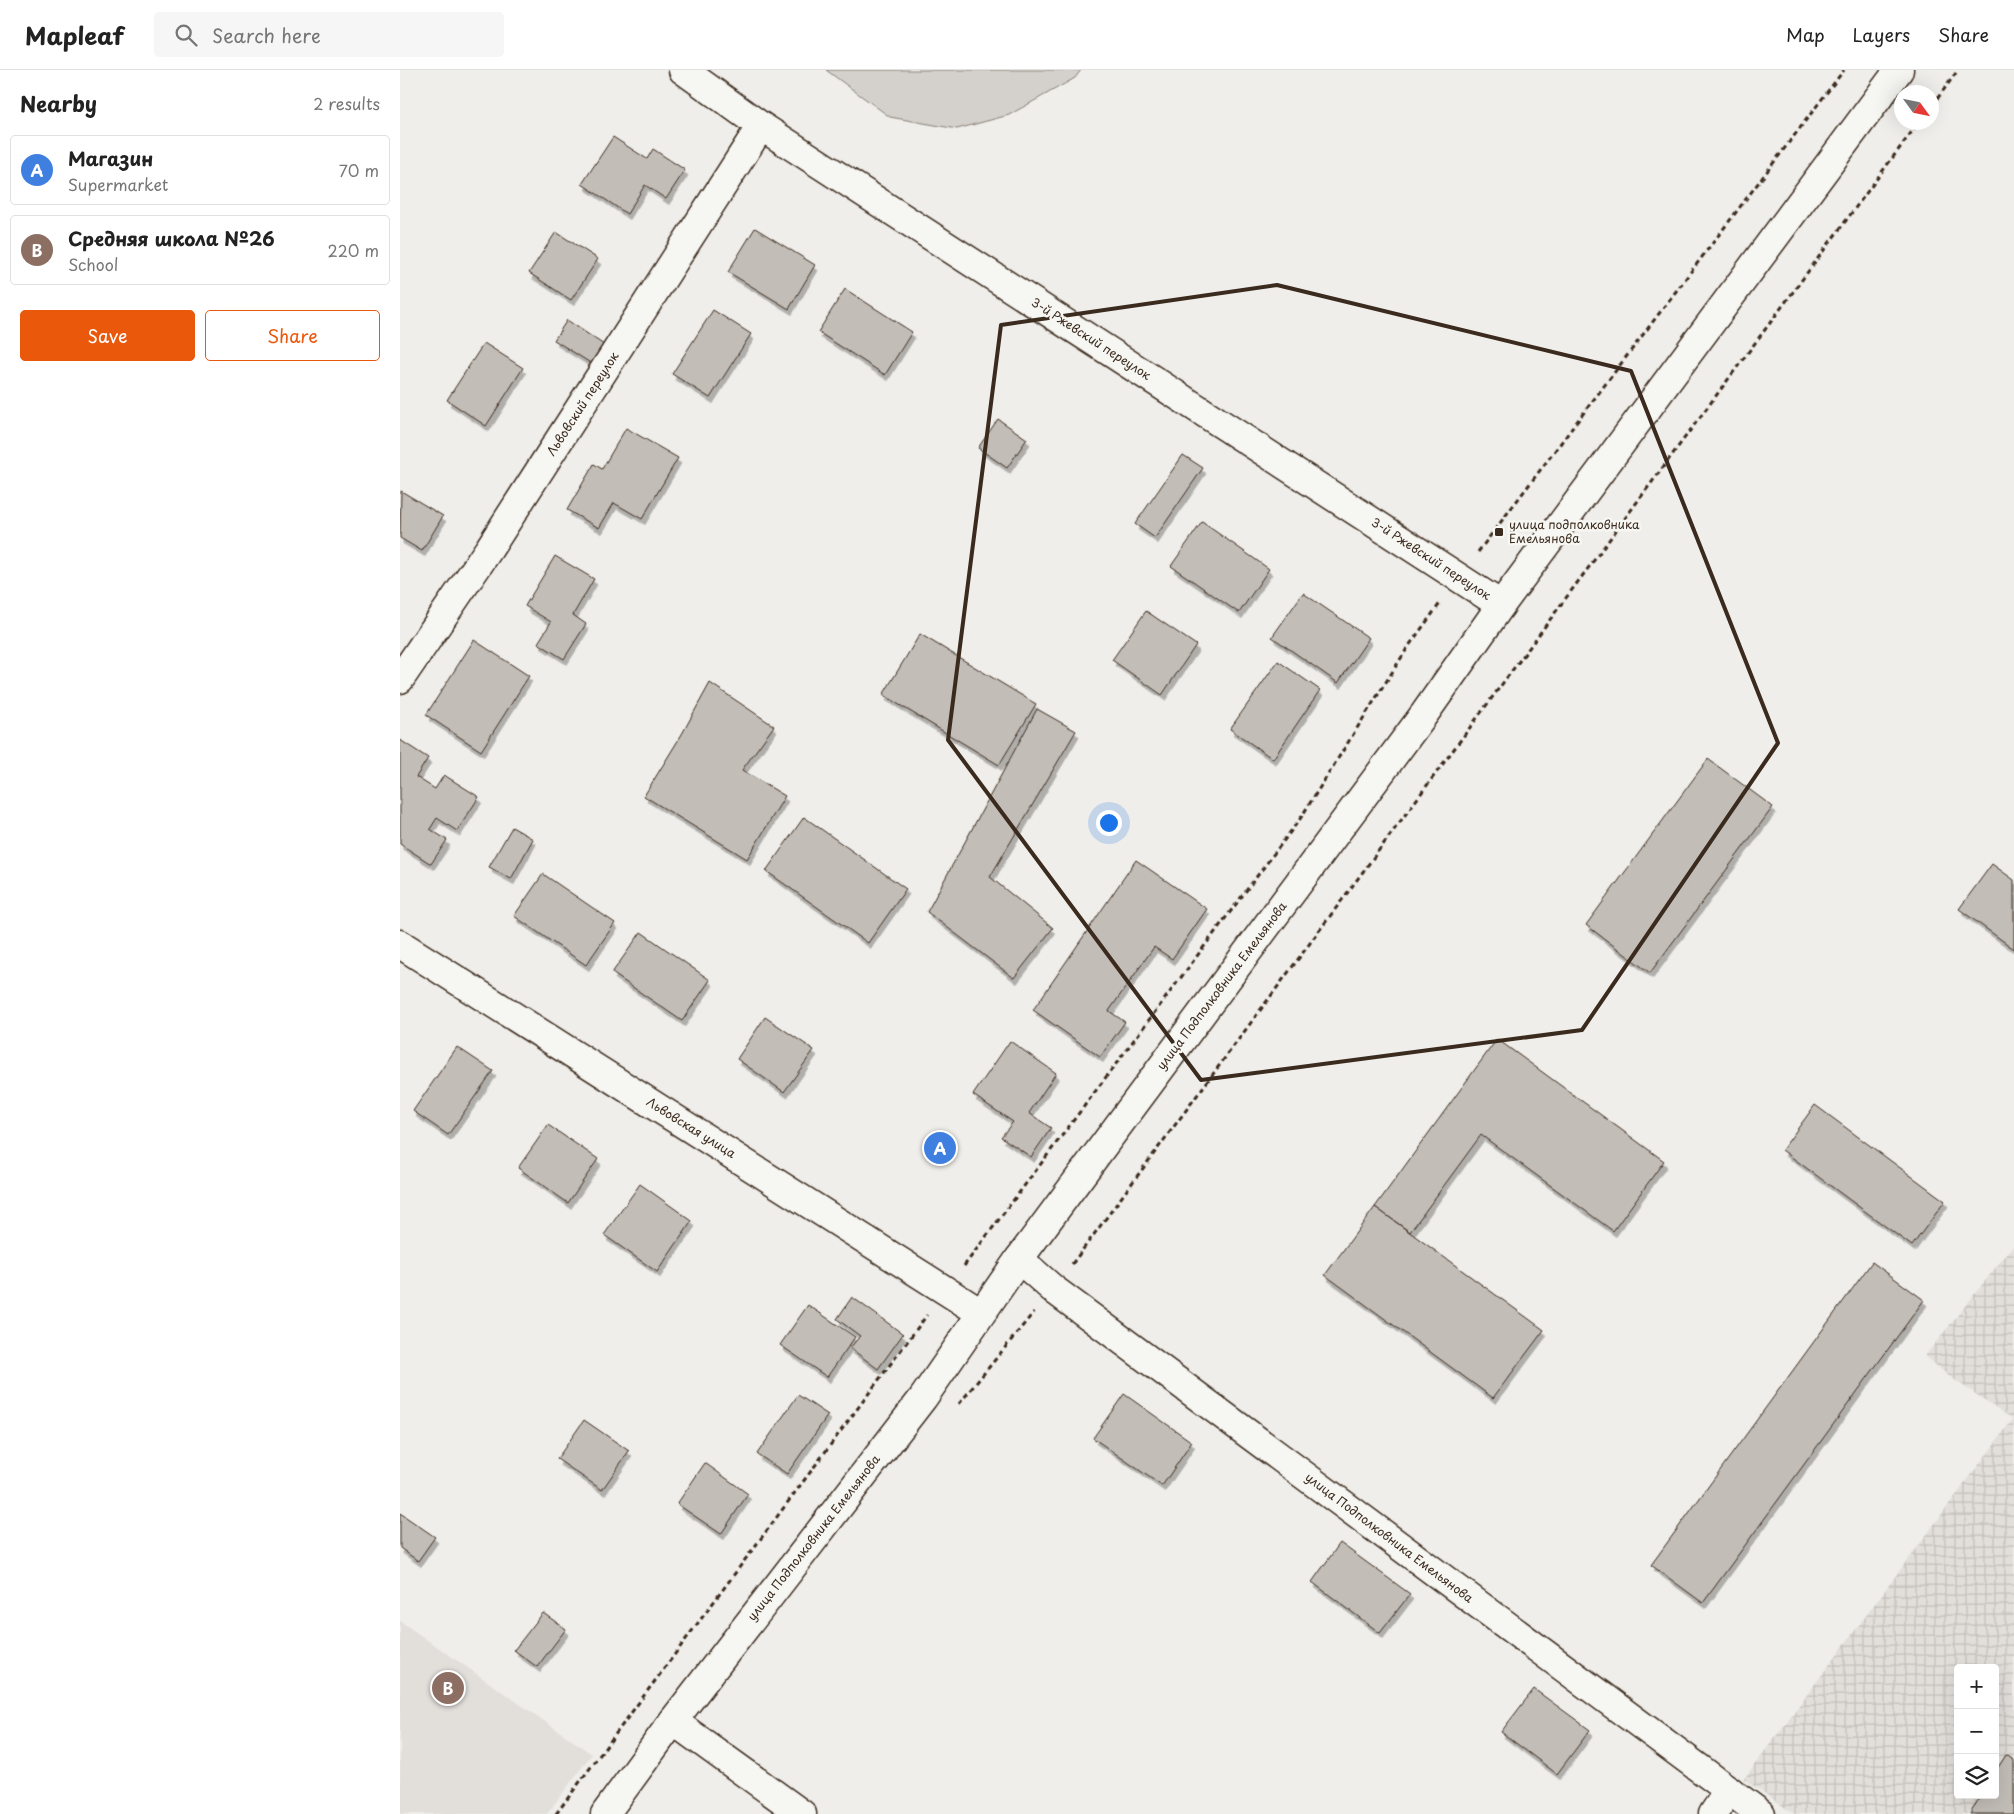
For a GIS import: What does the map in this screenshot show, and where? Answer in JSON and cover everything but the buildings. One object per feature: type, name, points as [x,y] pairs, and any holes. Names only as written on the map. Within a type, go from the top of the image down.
[{"type":"street","name":"3-й Ржевский переулок","points":[[683,70],[761,126],[1501,605]]},
{"type":"street","name":"улица Подполковника Емельянова","points":[[604,1814],[673,1721],[923,1398],[1019,1259],[1425,713],[1501,605],[1899,70]]},
{"type":"street","name":"Львовский переулок","points":[[400,679],[489,549],[761,126]]},
{"type":"street","name":"Львовская улица","points":[[400,944],[947,1290],[980,1313]]},
{"type":"street","name":"улица Подполковника Емельянова","points":[[1019,1259],[1053,1289],[1761,1814]]},
{"type":"street","points":[[673,1721],[802,1814]]},
{"type":"street","points":[[1713,1814],[1729,1790]]},
{"type":"path","points":[[556,1814],[1300,819],[1408,647],[1459,577],[1844,70]]},
{"type":"path","points":[[1939,96],[1958,70]]},
{"type":"path","points":[[953,1411],[1053,1289],[1913,130]]},
{"type":"highlighted area","points":[[1277,285],[1631,371],[1778,743],[1582,1030],[1201,1080],[948,740],[1001,325]]},
{"type":"shaded area","points":[[826,70],[1081,70],[1075,78],[1009,115],[957,129],[890,117]]},
{"type":"shaded area","points":[[2013,1246],[2014,1814],[1794,1814],[1744,1779],[2013,1419],[1950,1377],[1925,1356]]},
{"type":"shaded area","points":[[400,1621],[592,1754],[547,1814],[400,1814]]},
{"type":"place","name":"улица подполковника Емельянова","points":[[1499,532]]},
{"type":"place","name":"Магазин","points":[[940,1148]]},
{"type":"place","name":"Средняя школа №26","points":[[448,1688]]}]
